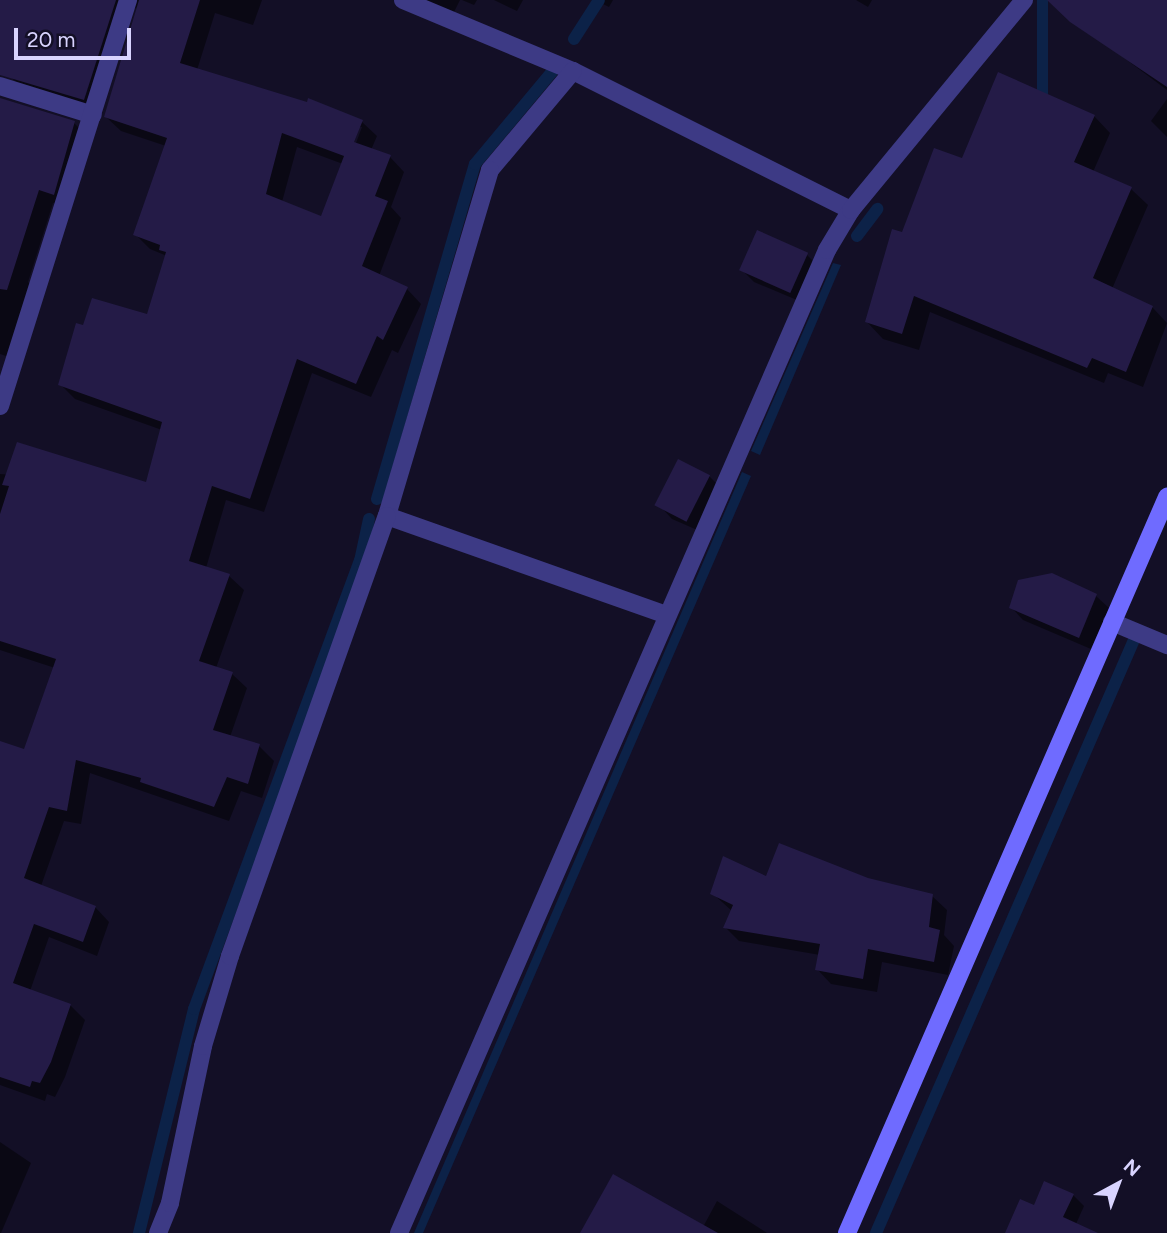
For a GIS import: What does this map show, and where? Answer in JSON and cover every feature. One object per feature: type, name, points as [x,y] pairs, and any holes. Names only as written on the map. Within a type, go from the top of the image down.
[{"type":"street","points":[[0,406],[128,0]]},
{"type":"street","points":[[404,0],[573,71],[851,210]]},
{"type":"street","points":[[399,1233],[827,250],[851,210],[1024,0]]},
{"type":"street","points":[[158,1233],[170,1203],[203,1046],[230,956],[387,516],[490,170],[573,71]]},
{"type":"street","points":[[0,86],[93,115]]},
{"type":"street","points":[[847,1233],[1167,497]]},
{"type":"street","points":[[387,516],[667,615]]},
{"type":"street","points":[[1112,622],[1167,645]]},
{"type":"water","points":[[1037,0],[1048,0],[1048,234],[1037,234]]},
{"type":"water","points":[[833,263],[841,265],[760,455],[751,451]]},
{"type":"water","points":[[742,472],[751,476],[423,1233],[414,1233]]},
{"type":"building","points":[[0,0],[116,0],[84,100],[0,75]]},
{"type":"building","points":[[139,0],[200,0],[180,63],[307,102],[308,98],[363,120],[354,142],[391,155],[375,196],[388,201],[362,266],[408,287],[383,340],[377,336],[356,384],[297,359],[250,499],[212,486],[189,561],[230,574],[199,661],[233,672],[213,730],[260,744],[248,784],[227,777],[214,807],[140,782],[141,778],[76,760],[67,811],[49,807],[24,878],[96,906],[83,942],[34,924],[13,983],[71,1004],[51,1062],[40,1083],[32,1081],[30,1087],[0,1077],[0,741],[24,749],[56,659],[0,641],[0,514],[9,486],[2,485],[17,442],[146,482],[162,422],[58,385],[76,323],[83,325],[92,298],[147,314],[166,252],[159,250],[160,245],[133,235],[167,138],[104,117]],"holes":[[[282,133],[344,156],[321,216],[266,194]]]},
{"type":"building","points":[[1047,0],[1167,0],[1167,87],[1070,22]]},
{"type":"building","points":[[998,72],[1095,115],[1074,162],[1132,187],[1093,278],[1153,306],[1126,372],[1092,358],[1087,368],[914,296],[902,334],[865,322],[892,229],[902,232],[934,148],[962,158]]},
{"type":"building","points":[[0,98],[75,121],[54,195],[39,190],[7,290],[0,289]]},
{"type":"building","points":[[757,230],[808,253],[790,293],[739,270]]},
{"type":"building","points":[[678,459],[710,475],[686,522],[654,505]]},
{"type":"building","points":[[1052,573],[1097,594],[1079,638],[1009,608],[1018,580]]},
{"type":"building","points":[[779,843],[868,878],[933,894],[929,927],[940,930],[934,962],[868,949],[863,979],[815,970],[820,944],[723,928],[733,905],[710,894],[723,856],[766,876]]},
{"type":"building","points":[[613,1174],[718,1233],[580,1233]]},
{"type":"building","points":[[1044,1181],[1074,1194],[1063,1217],[1098,1233],[1005,1233],[1020,1199],[1034,1205]]},
{"type":"waterway","points":[[574,39],[599,0]]},
{"type":"waterway","points":[[377,499],[475,164],[552,72]]},
{"type":"waterway","points":[[857,236],[877,209]]},
{"type":"waterway","points":[[139,1233],[194,1009],[360,561],[369,519]]},
{"type":"waterway","points":[[876,1233],[1134,640]]}]
